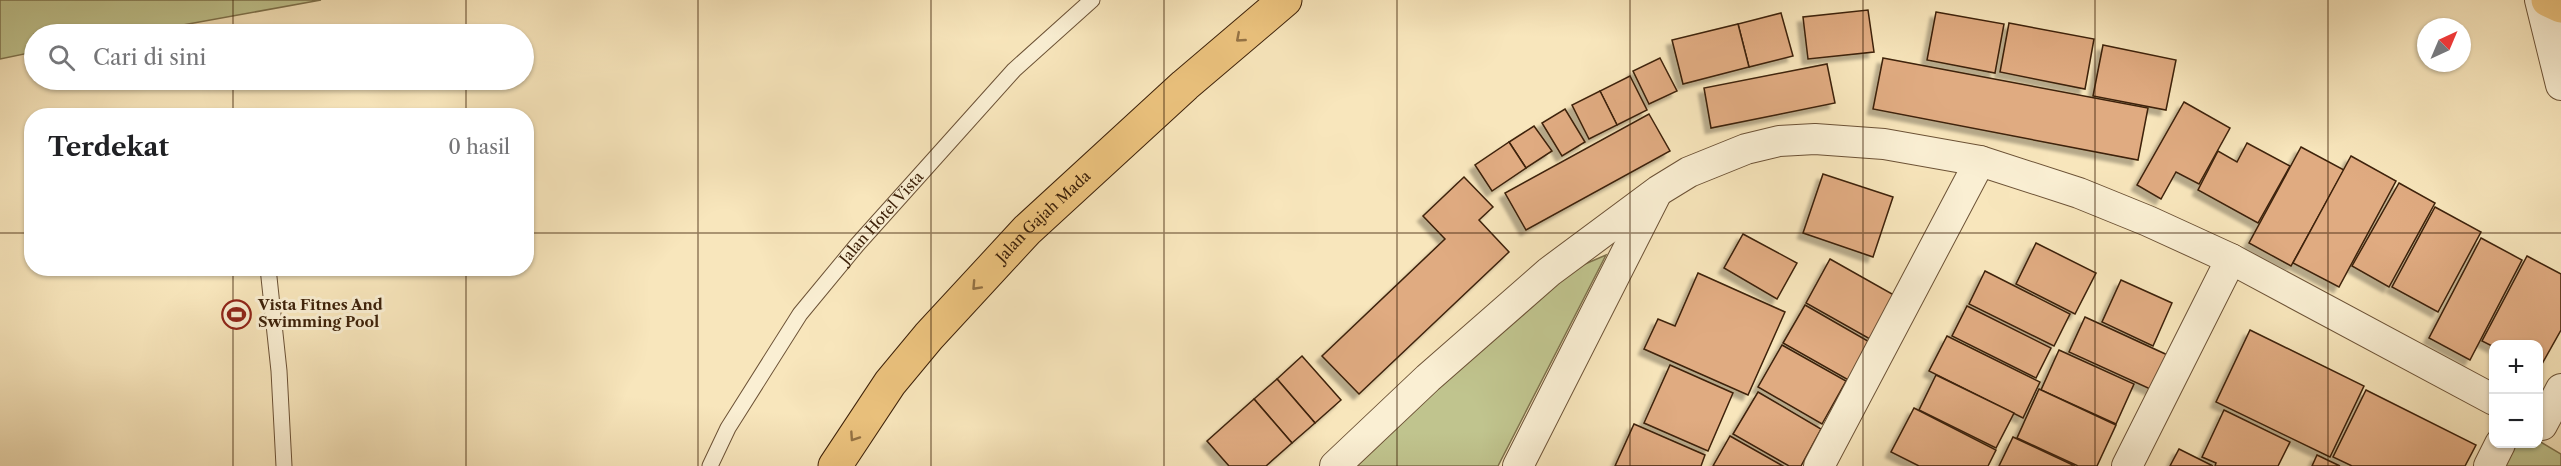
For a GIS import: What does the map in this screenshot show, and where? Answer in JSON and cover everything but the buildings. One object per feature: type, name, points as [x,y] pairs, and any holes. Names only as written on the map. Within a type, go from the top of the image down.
[{"type":"main road","name":"Jalan Gajah Mada","points":[[835,466],[896,375],[1027,230],[1185,85],[1285,0]]},
{"type":"main road","points":[[2548,0],[2561,6]]},
{"type":"street","points":[[2540,0],[2561,85]]},
{"type":"street","points":[[1335,466],[1428,378],[1549,272],[1658,191],[1689,172],[1715,161],[1746,149],[1779,141],[1815,139],[1884,144],[1980,161],[2079,193],[2231,259],[2489,398]]},
{"type":"street","points":[[1819,466],[1980,161]]},
{"type":"street","points":[[1518,466],[1658,191]]},
{"type":"street","points":[[2127,466],[2231,259]]},
{"type":"street","points":[[2547,428],[2561,389]]},
{"type":"street","points":[[2489,466],[2498,448]]},
{"type":"lane","name":"Jalan Hotel Vista","points":[[710,466],[728,428],[800,314],[857,245],[1014,70],[1092,0]]},
{"type":"lane","points":[[269,276],[279,371],[284,466]]},
{"type":"green space","points":[[0,0],[321,0],[188,24],[24,24],[24,54],[0,59]]},
{"type":"green space","points":[[1606,255],[1498,466],[1354,466],[1564,273]]},
{"type":"green space","points":[[2489,434],[2489,448],[2543,448],[2543,443],[2561,454],[2561,466],[2474,466]]},
{"type":"place","name":"Vista Fitnes And Swimming Pool","points":[[237,314]]}]
